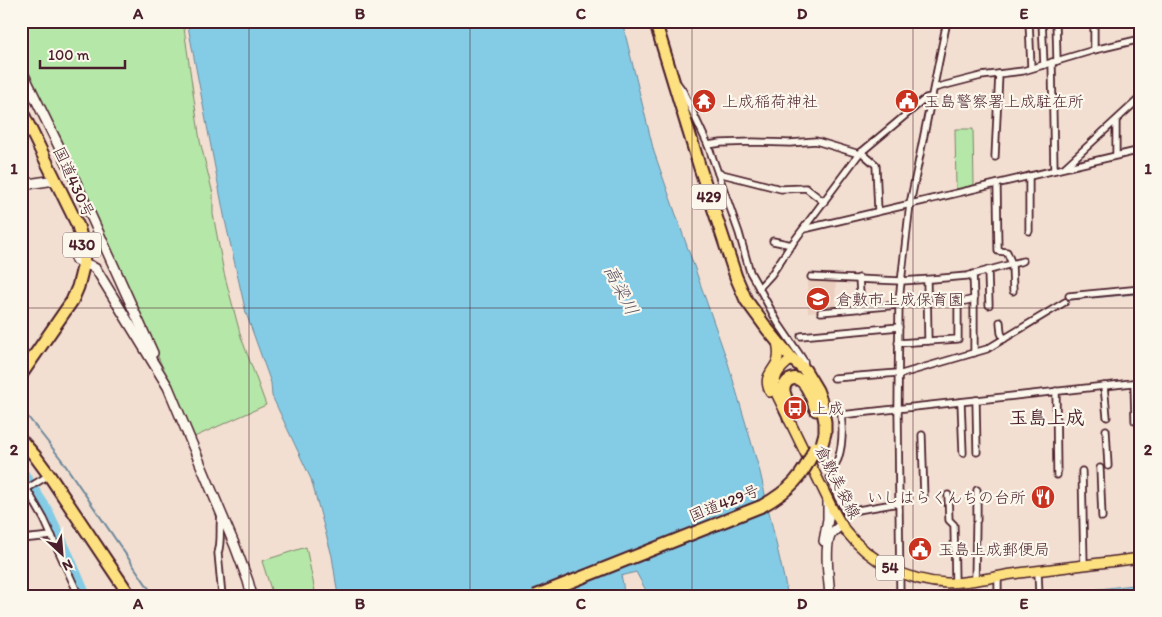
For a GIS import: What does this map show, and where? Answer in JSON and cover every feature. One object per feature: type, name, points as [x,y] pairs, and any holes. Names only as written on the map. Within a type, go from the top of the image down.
[{"type":"highway","name":"国道429号","points":[[548,596],[764,511],[785,499],[810,474],[824,433],[823,411],[817,390],[805,370],[792,359],[758,318],[746,300],[736,277],[698,165],[654,21]]},
{"type":"highway","name":"国道430号","points":[[21,110],[69,222],[80,261],[78,287],[72,301],[21,375]]},
{"type":"highway","name":"国道430号","points":[[21,122],[52,180]]},
{"type":"highway","name":"国道430号","points":[[21,363],[68,292],[76,266],[80,261]]},
{"type":"highway","name":"国道429号","points":[[535,596],[762,506],[792,486],[806,469],[817,451],[818,423],[814,400],[808,385],[792,359]]},
{"type":"highway","points":[[789,418],[789,407],[784,387],[786,383],[793,379],[797,379],[806,386],[817,412]]},
{"type":"highway","points":[[21,440],[35,456],[43,479],[130,596]]},
{"type":"highway","points":[[21,450],[27,455],[122,596]]},
{"type":"main road","points":[[777,341],[777,362],[768,375],[768,389],[783,407]]},
{"type":"main road","name":"倉敷美袋線","points":[[792,359],[777,374],[774,384],[777,394],[828,501],[842,525],[852,538],[868,553],[887,566],[921,579],[956,582],[1141,558]]},
{"type":"street","points":[[900,596],[896,503],[899,305],[910,204],[947,21]]},
{"type":"street","points":[[1029,21],[1031,68]]},
{"type":"street","points":[[1042,21],[1044,65]]},
{"type":"street","points":[[1054,170],[1056,21]]},
{"type":"street","points":[[1094,21],[1094,50]]},
{"type":"street","points":[[934,88],[982,76],[1044,65],[1094,50],[1141,39]]},
{"type":"street","points":[[21,69],[80,192],[158,364],[158,370]]},
{"type":"street","points":[[995,157],[999,74]]},
{"type":"street","points":[[673,81],[683,91],[708,145],[739,233],[750,272],[778,323],[804,361],[805,370]]},
{"type":"street","points":[[759,288],[772,275],[860,153],[926,98],[931,97]]},
{"type":"street","points":[[1063,168],[1141,98]]},
{"type":"street","points":[[1116,121],[1116,155]]},
{"type":"street","points":[[708,145],[729,142],[790,143],[816,140],[860,153],[876,165],[878,211]]},
{"type":"street","points":[[804,229],[1140,150],[1140,203]]},
{"type":"street","points":[[718,173],[781,189],[806,188],[824,202]]},
{"type":"street","points":[[1029,176],[1029,231]]},
{"type":"street","points":[[21,185],[52,180]]},
{"type":"street","points":[[997,184],[998,251],[1006,252],[1012,264],[1013,291]]},
{"type":"street","points":[[773,241],[792,245]]},
{"type":"street","points":[[80,261],[96,270],[168,387],[221,513],[252,596]]},
{"type":"street","points":[[811,277],[901,281],[927,280],[967,276],[1023,261]]},
{"type":"street","points":[[988,270],[989,305]]},
{"type":"street","points":[[973,274],[974,351]]},
{"type":"street","points":[[859,278],[860,308]]},
{"type":"street","points":[[927,280],[928,341]]},
{"type":"street","points":[[1069,296],[1141,289]]},
{"type":"street","points":[[898,343],[958,339],[958,302],[974,299]]},
{"type":"street","points":[[834,378],[898,374],[974,351],[987,349],[1003,337],[1065,302]]},
{"type":"street","points":[[821,312],[899,305]]},
{"type":"street","points":[[1000,322],[1000,333],[1003,337]]},
{"type":"street","points":[[801,336],[899,327]]},
{"type":"street","points":[[896,503],[846,512],[830,477],[838,458],[842,439],[843,425],[841,415],[1137,382],[1135,421]]},
{"type":"street","points":[[1104,386],[1107,417]]},
{"type":"street","points":[[1056,391],[1057,475]]},
{"type":"street","points":[[976,400],[977,452]]},
{"type":"street","points":[[961,402],[962,453]]},
{"type":"street","points":[[1106,430],[1108,466]]},
{"type":"street","points":[[922,435],[924,498]]},
{"type":"street","points":[[1100,468],[1102,517]]},
{"type":"street","points":[[1082,471],[1084,565]]},
{"type":"street","points":[[21,479],[44,519],[79,596]]},
{"type":"street","points":[[25,488],[43,479]]},
{"type":"street","points":[[975,580],[977,490]]},
{"type":"street","points":[[948,494],[949,520],[954,525],[956,582]]},
{"type":"street","points":[[828,501],[829,511],[824,538],[824,555],[828,573]]},
{"type":"street","points":[[221,513],[219,526],[220,547],[218,553],[222,596]]},
{"type":"street","points":[[830,596],[827,556],[828,542],[831,534],[842,525]]},
{"type":"street","points":[[21,540],[52,536]]},
{"type":"street","points":[[1038,571],[1039,596]]},
{"type":"street","points":[[998,576],[998,596]]},
{"type":"shaded area","points":[[808,279],[836,279],[835,310],[808,312]]},
{"type":"green space","points":[[21,21],[183,21],[200,141],[213,194],[213,214],[224,273],[241,337],[266,405],[192,438],[157,354],[48,114],[21,61]]},
{"type":"green space","points":[[955,129],[973,129],[974,185],[956,189]]},
{"type":"green space","points":[[306,547],[316,596],[273,596],[262,561]]},
{"type":"water","name":"高梁川","points":[[187,21],[622,21],[654,152],[728,363],[760,472],[788,596],[649,596],[636,572],[621,576],[623,596],[338,596],[332,556],[311,479],[272,396],[271,383],[246,313],[225,220]]},
{"type":"water","points":[[1141,584],[1141,587],[1070,596],[1041,596]]},
{"type":"waterway","points":[[1065,300],[1141,293]]},
{"type":"waterway","points":[[895,376],[895,407]]},
{"type":"waterway","points":[[21,408],[61,459],[154,596]]},
{"type":"waterway","points":[[895,412],[896,501]]},
{"type":"waterway","points":[[21,469],[48,511],[86,596]]},
{"type":"waterway","points":[[896,506],[896,526]]},
{"type":"place","name":"上成稲荷神社","points":[[704,101]]},
{"type":"place","name":"玉島警察署上成駐在所","points":[[907,101]]},
{"type":"place","name":"倉敷市上成保育園","points":[[818,299]]},
{"type":"place","name":"上成","points":[[795,408]]},
{"type":"place","name":"いしはらくんちの台所","points":[[1043,497]]},
{"type":"place","name":"玉島上成郵便局","points":[[920,549]]},
{"type":"district","name":"玉島上成","points":[[1047,417]]}]
